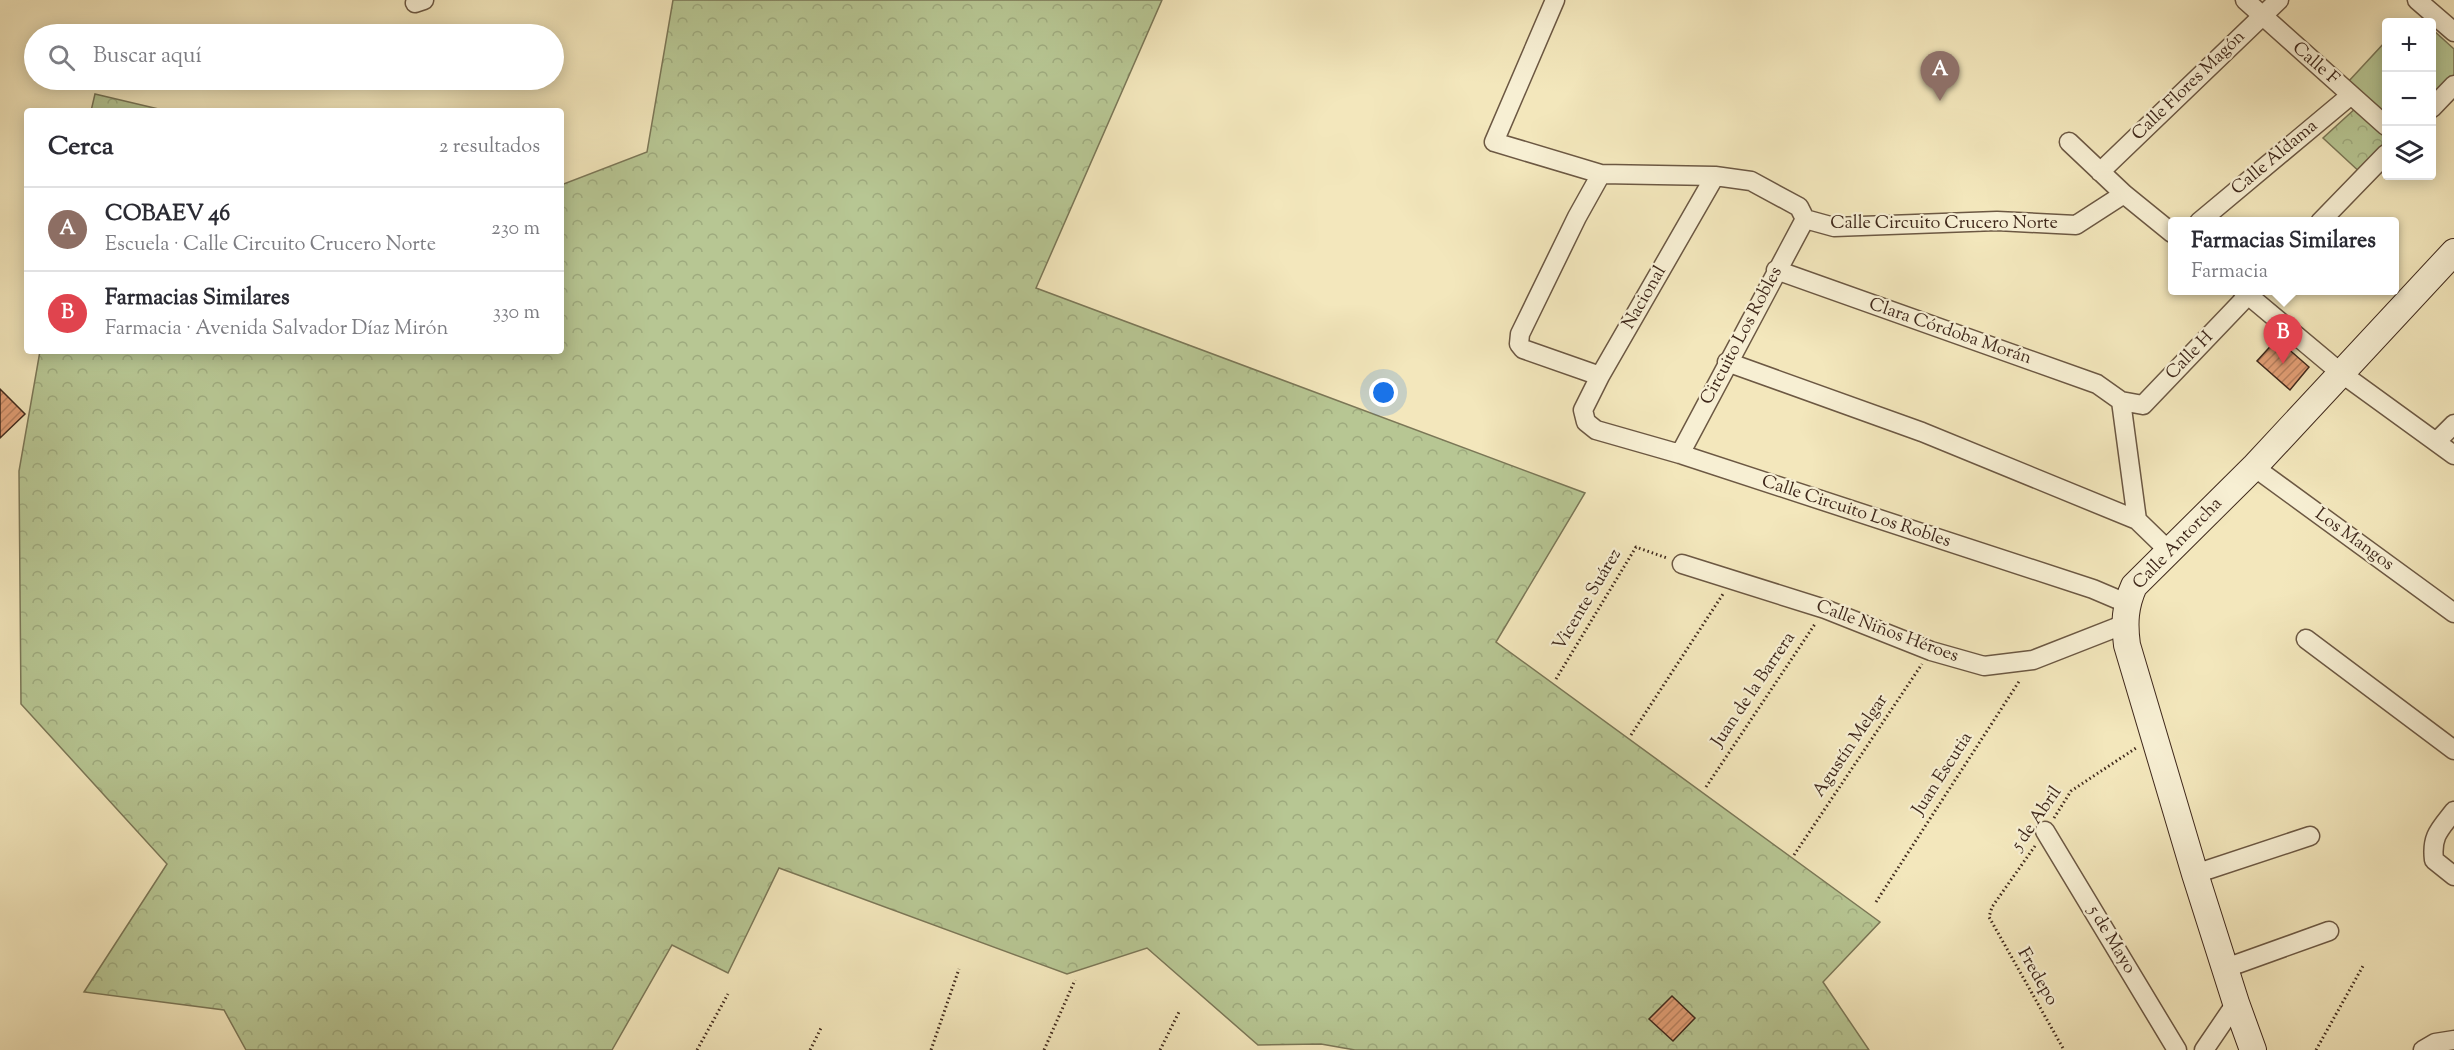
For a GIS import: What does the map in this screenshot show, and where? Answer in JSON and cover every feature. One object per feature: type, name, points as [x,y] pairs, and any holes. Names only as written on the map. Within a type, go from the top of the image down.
[{"type":"street","name":"Calle Circuito Crucero Norte","points":[[1555,0],[1494,142],[1600,174],[1715,177],[1751,181],[1799,207],[1805,219],[1834,227],[1997,221],[2076,225],[2124,194]]},
{"type":"street","name":"Calle F","points":[[2245,0],[2382,122]]},
{"type":"street","name":"Calle Flores Magón","points":[[2100,172],[2279,0]]},
{"type":"street","points":[[2429,4],[2454,32]]},
{"type":"street","points":[[2436,104],[2454,86]]},
{"type":"street","name":"Calle Aldama","points":[[2205,217],[2351,95]]},
{"type":"street","points":[[2069,142],[2124,194],[2168,230]]},
{"type":"street","points":[[2325,217],[2382,158]]},
{"type":"street","points":[[1600,174],[1520,334],[1519,344],[1523,348],[1600,376]]},
{"type":"street","name":"Nacional","points":[[1586,422],[1582,410],[1715,177]]},
{"type":"street","name":"Circuito Los Robles","points":[[1680,454],[1805,219]]},
{"type":"street","name":"Calle Antorcha","points":[[2126,614],[2134,586],[2254,466],[2454,252]]},
{"type":"street","name":"Clara Córdoba Morán","points":[[1776,270],[2097,384],[2121,401]]},
{"type":"street","name":"Calle H","points":[[2121,401],[2143,405],[2245,295]]},
{"type":"street","points":[[2251,295],[2341,373],[2454,455]]},
{"type":"street","points":[[1727,362],[1922,432],[2137,520],[2170,552]]},
{"type":"street","points":[[2121,401],[2137,520]]},
{"type":"street","name":"Calle Circuito Los Robles","points":[[1586,422],[1596,430],[1680,454],[2093,589],[2126,614]]},
{"type":"street","points":[[2436,442],[2454,424]]},
{"type":"street","name":"Los Mangos","points":[[2254,466],[2454,613]]},
{"type":"street","name":"Calle Niños Héroes","points":[[1683,564],[1825,609],[1930,651],[1984,666],[2033,660],[2126,614]]},
{"type":"street","points":[[2126,614],[2127,645],[2235,1003],[2253,1050]]},
{"type":"street","points":[[2306,639],[2454,750]]},
{"type":"street","points":[[2454,811],[2436,833],[2432,846],[2434,860],[2454,876]]},
{"type":"street","name":"5 de Mayo","points":[[2045,831],[2177,1050]]},
{"type":"street","points":[[2195,874],[2310,836]]},
{"type":"street","points":[[2226,968],[2329,932]]},
{"type":"street","points":[[2204,1050],[2235,1003]]},
{"type":"street","points":[[2429,1046],[2454,1040]]},
{"type":"path","name":"Vicente Suárez","points":[[1556,679],[1636,547],[1683,564]]},
{"type":"path","points":[[1631,735],[1732,580]]},
{"type":"path","name":"Juan de la Barrera","points":[[1706,787],[1825,609]]},
{"type":"path","name":"Agustín Melgar","points":[[1794,855],[1930,651]]},
{"type":"path","name":"Juan Escutia","points":[[1876,902],[2033,660]]},
{"type":"path","name":"5 de Abril","points":[[1989,917],[1992,907],[2071,791],[2155,735]]},
{"type":"path","name":"Fredepo","points":[[1989,917],[2064,1050]]},
{"type":"path","points":[[2316,1050],[2363,966]]},
{"type":"path","points":[[931,1050],[959,969]]},
{"type":"path","points":[[1044,1050],[1075,980]]},
{"type":"path","points":[[697,1050],[728,994]]},
{"type":"path","points":[[1160,1050],[1179,1012]]},
{"type":"path","points":[[810,1050],[821,1028]]},
{"type":"green space","points":[[673,0],[1162,0],[1036,288],[1585,493],[1496,642],[1880,922],[1823,982],[1869,1050],[1355,1050],[1321,1044],[1258,1045],[1147,948],[1067,974],[779,868],[728,973],[672,945],[612,1050],[246,1050],[224,1010],[84,992],[167,864],[21,704],[19,471],[39,354],[564,354],[564,184],[647,152]]},
{"type":"green space","points":[[2436,33],[2454,49],[2454,80],[2436,100]]},
{"type":"green space","points":[[2382,45],[2382,114],[2348,82]]},
{"type":"green space","points":[[95,94],[154,108],[92,108]]},
{"type":"green space","points":[[2357,107],[2382,129],[2382,154],[2363,175],[2323,138]]},
{"type":"building","points":[[2277,339],[2309,367],[2290,390],[2257,361]]},
{"type":"building","points":[[0,389],[25,414],[0,438]]},
{"type":"building","points":[[1672,996],[1695,1018],[1673,1041],[1649,1019]]},
{"type":"place","name":"COBAEV 46","points":[[1940,101]]},
{"type":"place","name":"Farmacias Similares","points":[[2283,364]]}]
